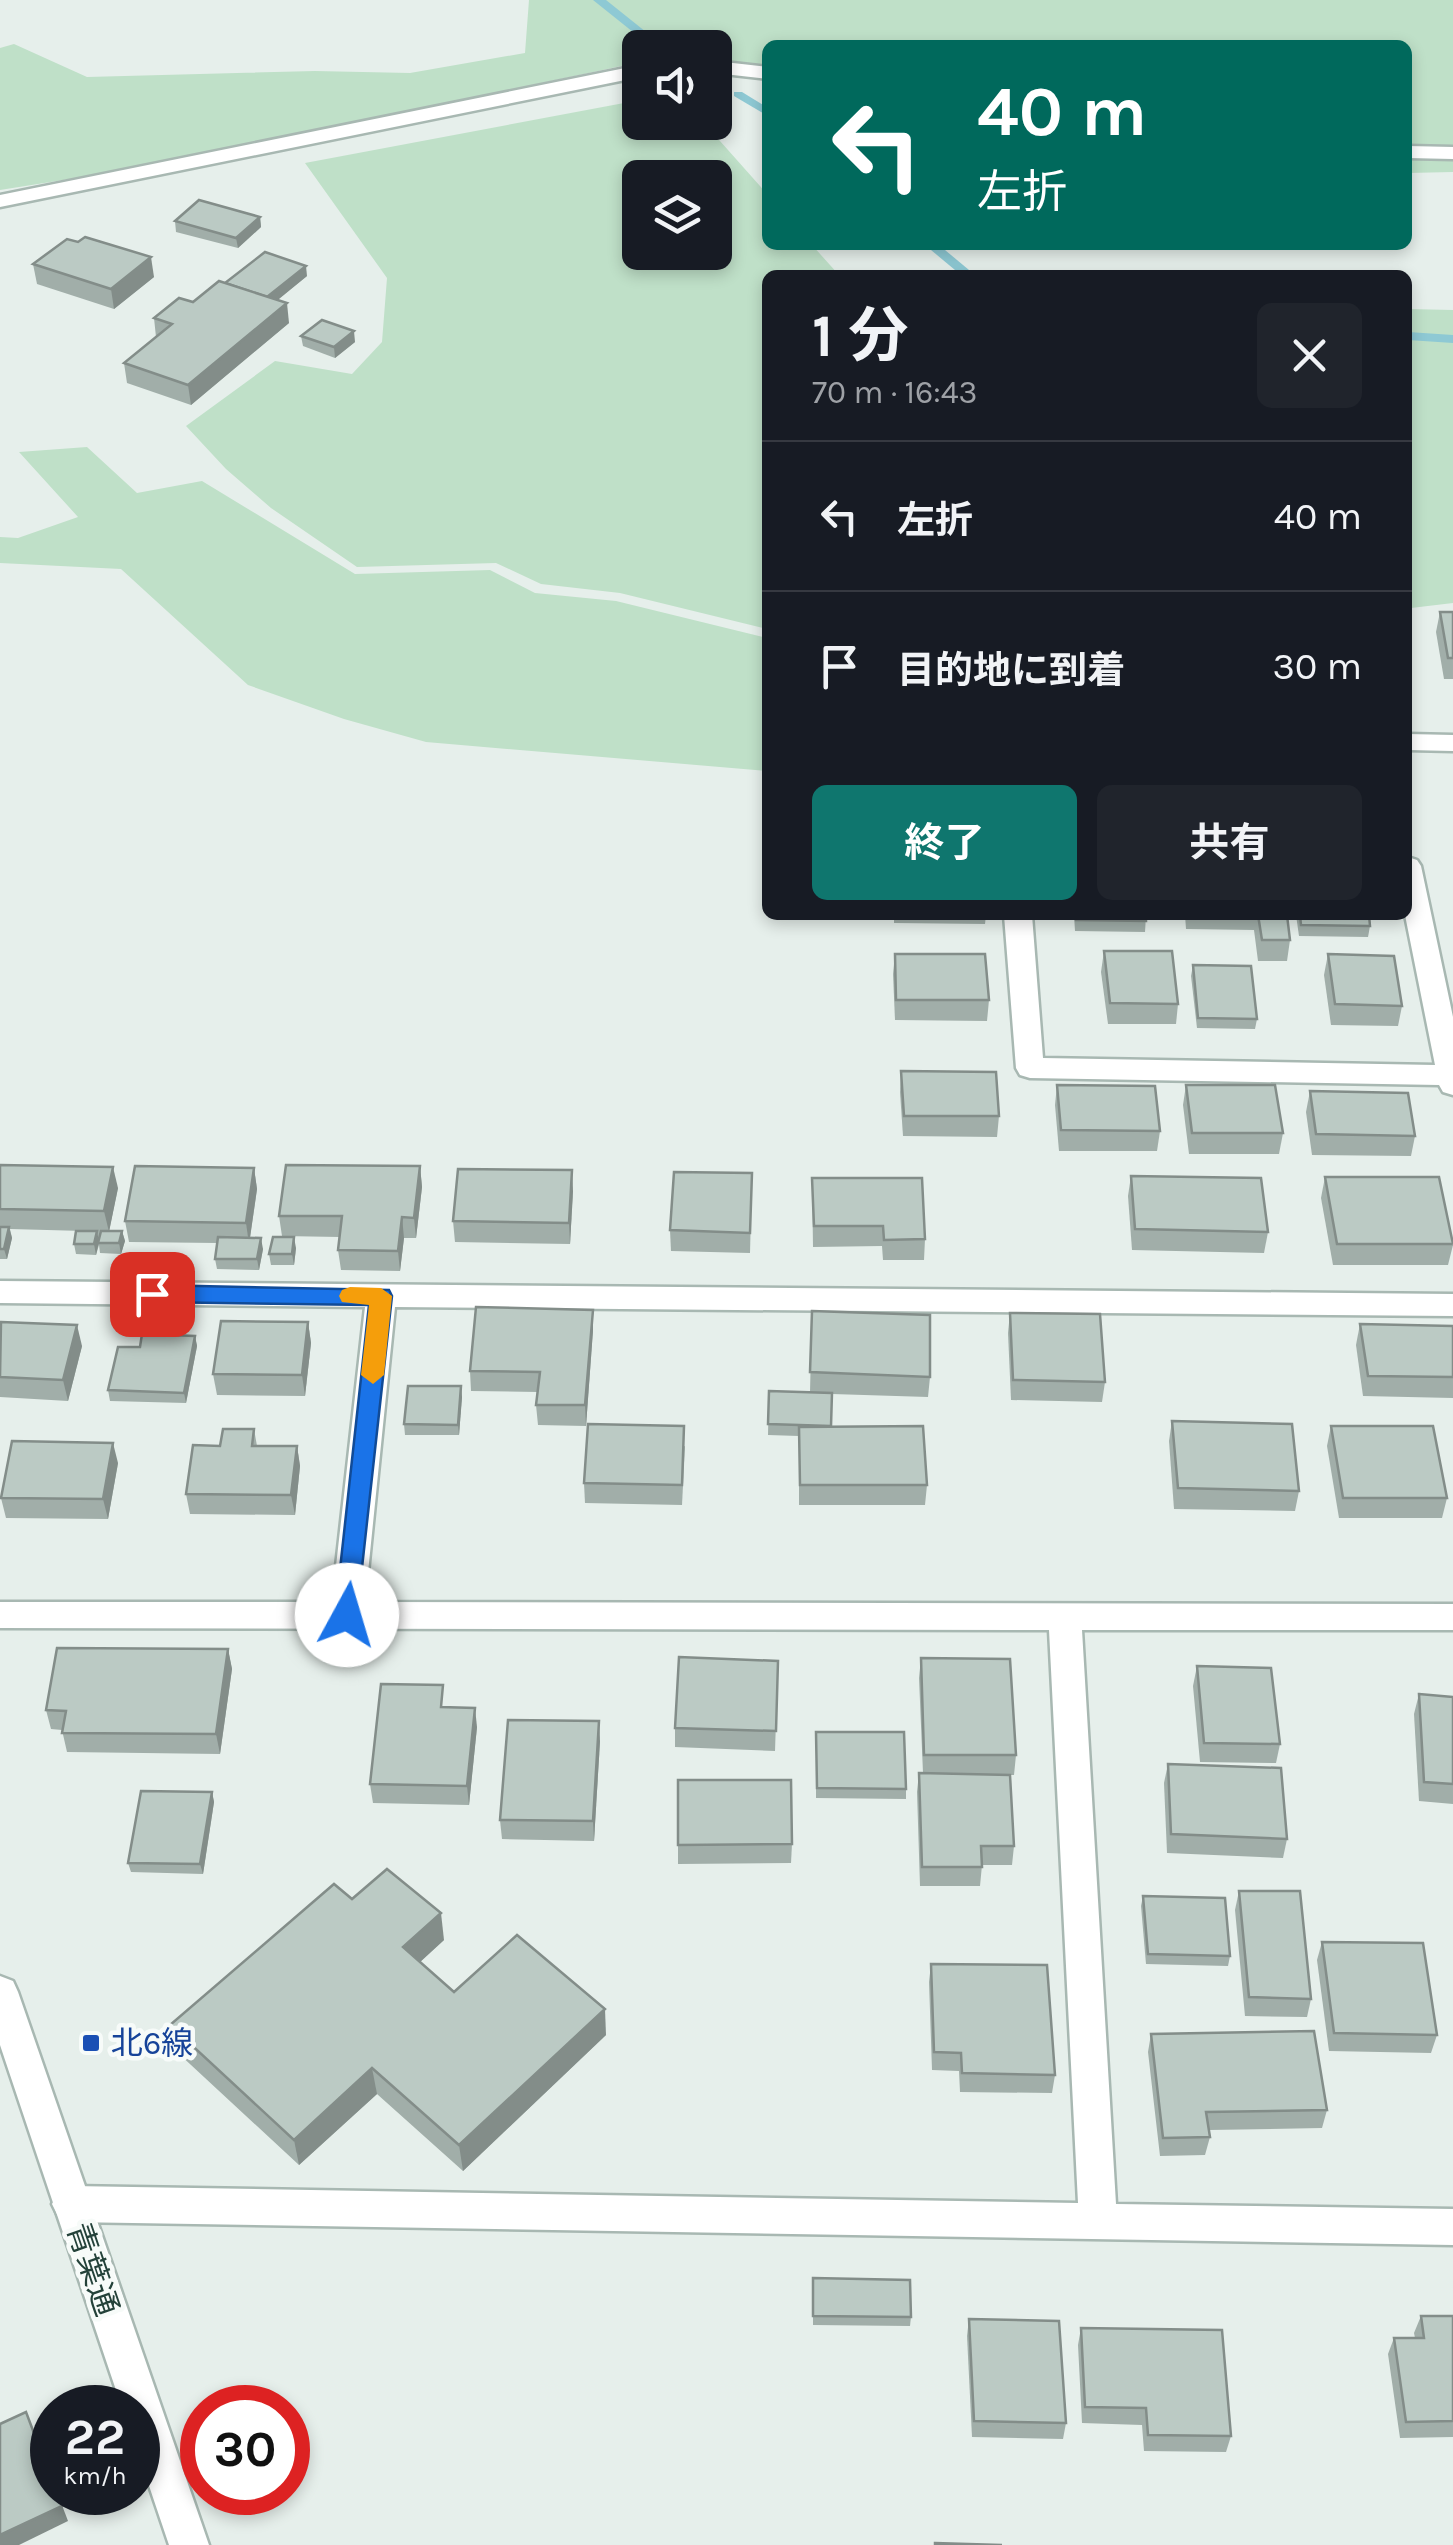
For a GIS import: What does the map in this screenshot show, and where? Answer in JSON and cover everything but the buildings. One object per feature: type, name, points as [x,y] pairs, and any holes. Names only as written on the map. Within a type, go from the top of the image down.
[{"type":"street","points":[[732,70],[762,72]]},
{"type":"street","points":[[0,200],[622,76]]},
{"type":"street","points":[[1412,152],[1453,154]]},
{"type":"street","points":[[1412,742],[1453,742]]},
{"type":"street","points":[[1018,920],[1030,1068],[1452,1080],[1412,885]]},
{"type":"street","points":[[0,1292],[1453,1305]]},
{"type":"street","points":[[347,1615],[381,1296]]},
{"type":"street","points":[[0,1614],[1453,1617]]},
{"type":"street","points":[[1066,1616],[1098,2220]]},
{"type":"street","name":"青葉通","points":[[0,1992],[189,2545]]},
{"type":"street","points":[[71,2204],[1453,2227]]},
{"type":"green space","points":[[529,0],[1453,0],[1453,172],[1412,173],[1412,40],[762,40],[762,65],[732,63],[732,30],[622,30],[622,66],[158,165],[0,190],[0,48],[14,44],[87,77],[315,71],[410,73],[525,53]]},
{"type":"green space","points":[[622,103],[622,140],[719,140],[762,188],[762,250],[816,250],[834,270],[762,270],[762,628],[620,593],[541,584],[496,563],[357,567],[271,508],[226,469],[186,426],[275,361],[352,374],[382,342],[387,278],[305,163]]},
{"type":"green space","points":[[1412,309],[1453,310],[1453,603],[1412,608]]},
{"type":"green space","points":[[87,447],[137,493],[202,481],[355,574],[490,570],[535,593],[616,601],[762,637],[762,771],[426,742],[344,719],[248,685],[121,569],[0,563],[0,537],[18,538],[78,517],[19,452]]},
{"type":"waterway","points":[[599,0],[638,30]]},
{"type":"waterway","points":[[738,94],[762,109]]},
{"type":"waterway","points":[[937,250],[963,270]]},
{"type":"waterway","points":[[1412,336],[1453,339]]},
{"type":"slow traffic","points":[[350,1296],[381,1296],[373,1375]]},
{"type":"place","name":"北6線","points":[[91,2043]]},
{"type":"route","points":[[152,1294],[381,1296],[347,1615]]}]
